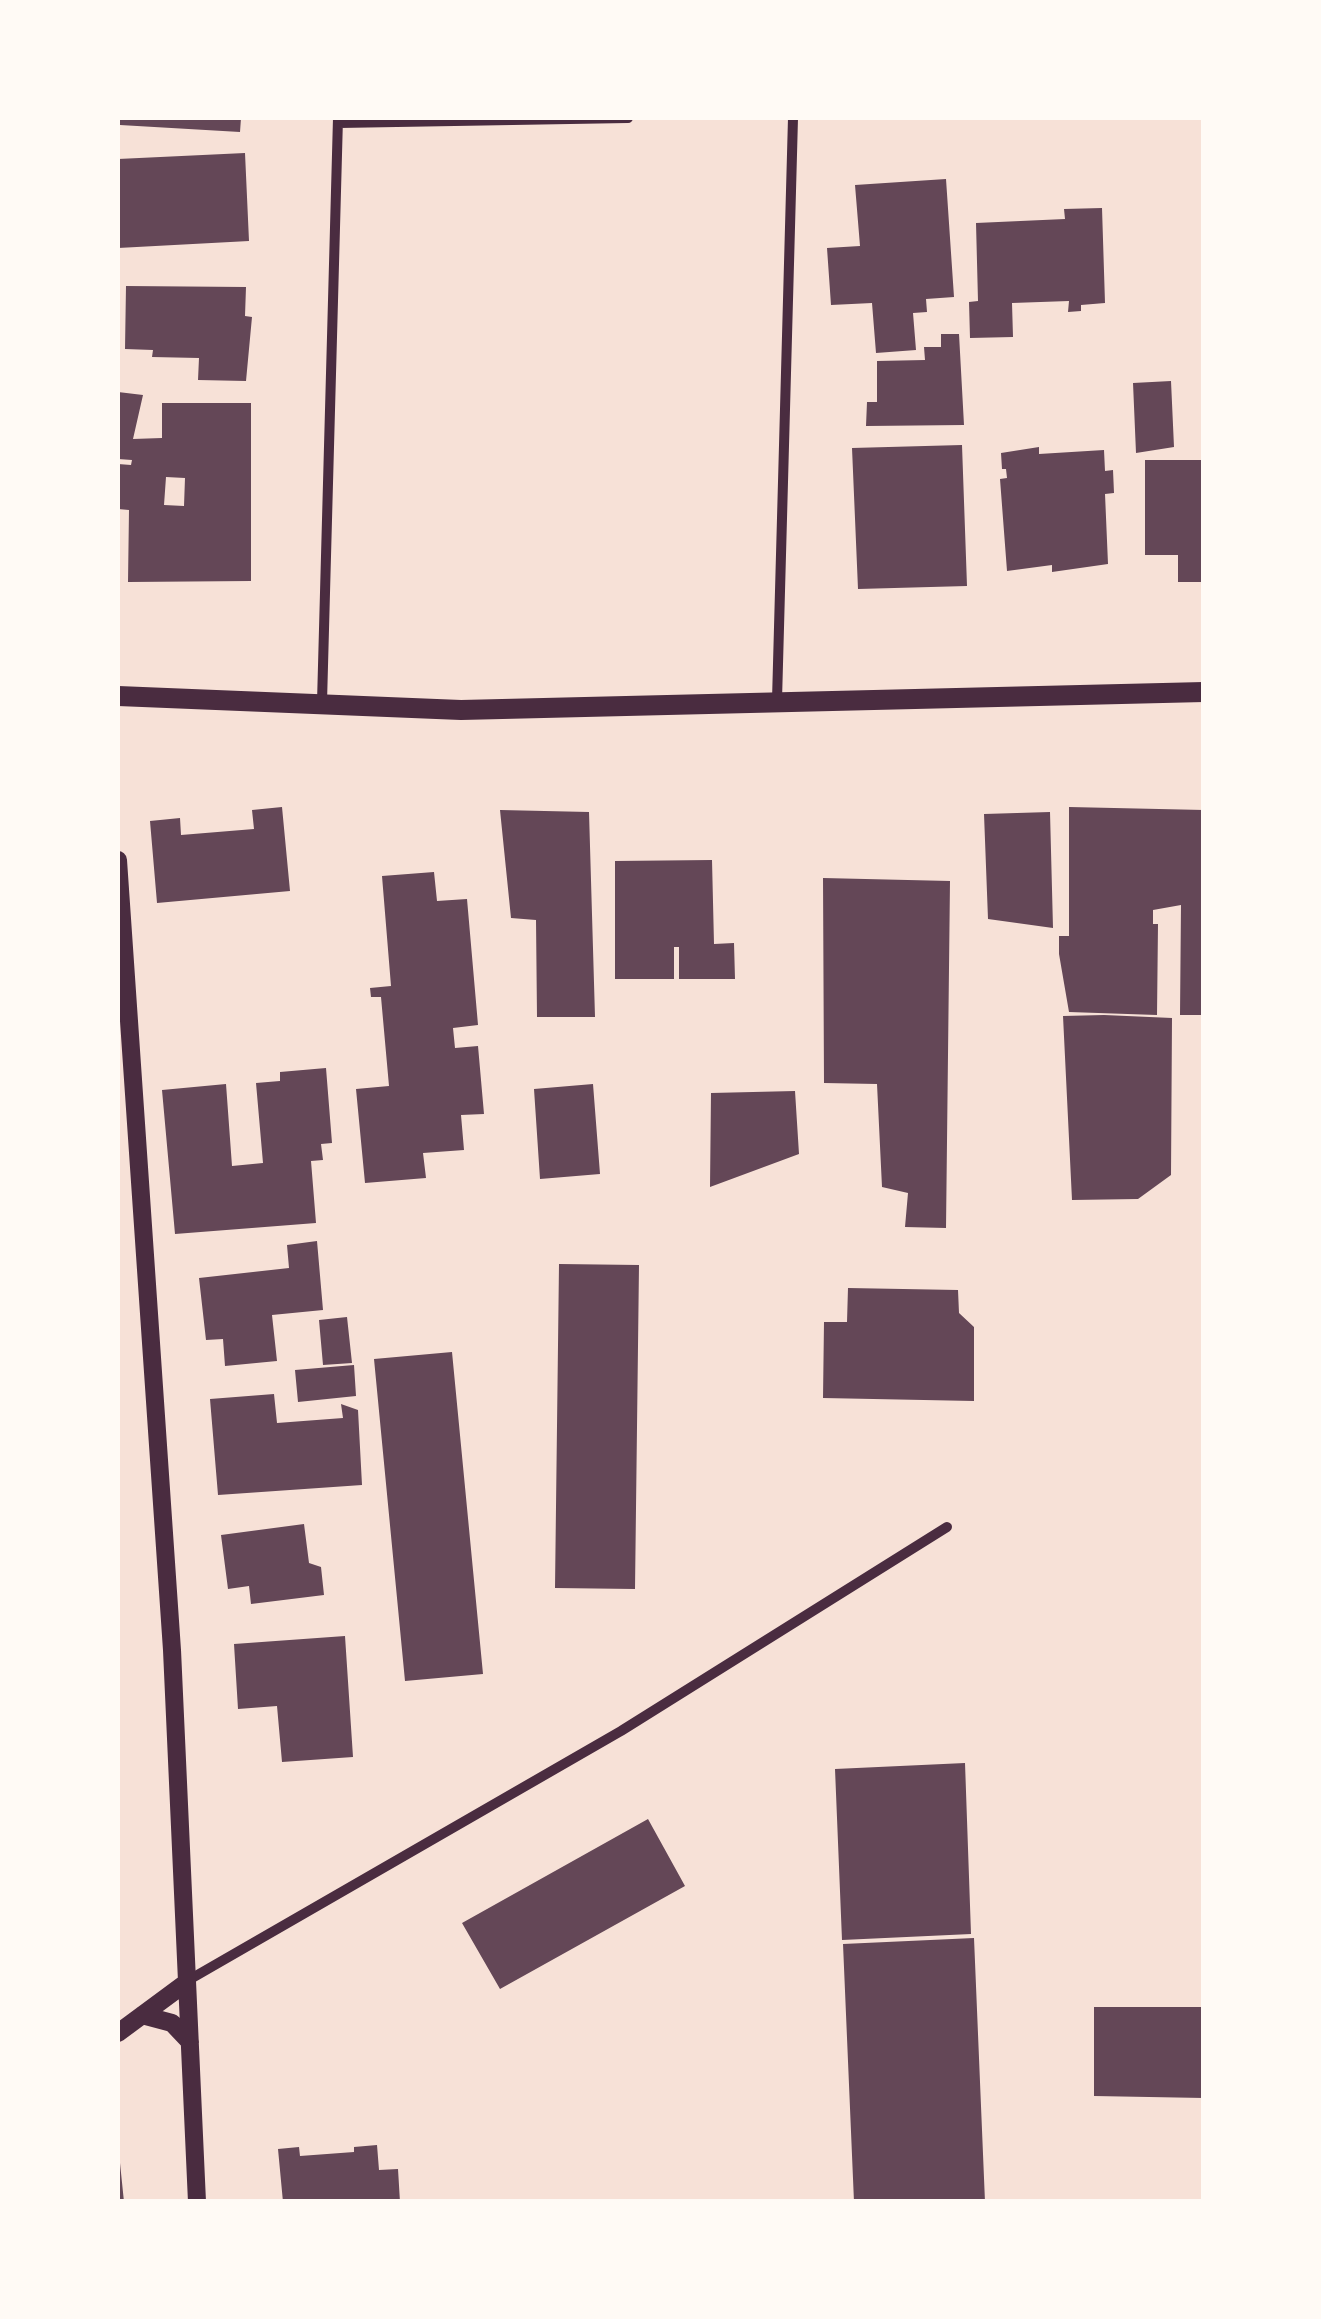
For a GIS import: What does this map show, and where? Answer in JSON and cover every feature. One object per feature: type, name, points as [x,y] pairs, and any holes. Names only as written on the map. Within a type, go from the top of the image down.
[{"type":"main road","points":[[118,696],[461,710],[1204,692]]},
{"type":"street","points":[[322,702],[338,120],[628,118]]},
{"type":"street","points":[[777,700],[793,118]]},
{"type":"street","points":[[118,860],[172,1650],[197,2202]]},
{"type":"street","points":[[118,2033],[186,1982],[621,1731],[946,1527]]},
{"type":"street","points":[[142,2015],[172,2023],[190,2042]]},
{"type":"building","points":[[120,118],[241,118],[240,132],[120,125]]},
{"type":"building","points":[[245,153],[249,241],[118,248],[118,159]]},
{"type":"building","points":[[946,179],[954,297],[926,299],[927,312],[913,313],[916,350],[876,353],[872,303],[831,305],[827,248],[860,246],[855,185]]},
{"type":"building","points":[[1102,208],[1105,303],[1081,305],[1081,311],[1068,312],[1069,301],[1012,303],[1013,337],[970,338],[969,302],[978,301],[976,223],[1065,219],[1064,209]]},
{"type":"building","points":[[126,286],[246,287],[245,316],[252,317],[246,381],[198,380],[199,358],[152,357],[153,350],[125,349]]},
{"type":"building","points":[[941,334],[959,334],[964,425],[866,426],[867,402],[877,402],[877,361],[925,360],[924,347],[941,347]]},
{"type":"building","points":[[1171,381],[1174,447],[1136,453],[1133,383]]},
{"type":"building","points":[[118,392],[143,395],[133,439],[162,438],[162,403],[251,403],[251,581],[128,582],[129,510],[118,509],[118,464],[131,465],[132,460],[118,459]],"holes":[[[166,477],[185,478],[184,506],[164,505]]]},
{"type":"building","points":[[962,445],[967,586],[858,589],[852,448]]},
{"type":"building","points":[[1039,447],[1039,454],[1104,450],[1105,471],[1113,470],[1114,493],[1105,494],[1108,564],[1052,572],[1052,565],[1007,571],[1000,479],[1007,478],[1001,453]]},
{"type":"building","points":[[1145,460],[1204,460],[1204,582],[1178,582],[1178,555],[1145,555]]},
{"type":"building","points":[[282,807],[290,891],[157,903],[150,821],[180,818],[181,835],[254,829],[252,810]]},
{"type":"building","points":[[1069,807],[1204,810],[1204,1015],[1180,1015],[1181,905],[1153,910],[1153,924],[1158,924],[1157,1015],[1069,1012],[1059,936],[1069,936]]},
{"type":"building","points":[[500,810],[589,812],[595,1017],[537,1017],[536,920],[511,918]]},
{"type":"building","points":[[1050,812],[1053,928],[988,919],[984,814]]},
{"type":"building","points":[[712,860],[714,944],[734,943],[735,979],[679,979],[679,947],[674,947],[674,979],[615,979],[615,861]]},
{"type":"building","points":[[434,872],[437,901],[467,899],[478,1025],[453,1028],[455,1048],[478,1046],[484,1114],[461,1115],[464,1150],[423,1153],[426,1178],[365,1183],[356,1089],[389,1086],[381,997],[371,997],[370,988],[391,986],[382,876]]},
{"type":"building","points":[[823,878],[950,881],[946,1228],[905,1227],[908,1193],[882,1187],[877,1084],[824,1083]]},
{"type":"building","points":[[1063,1016],[1172,1018],[1171,1175],[1138,1199],[1072,1200]]},
{"type":"building","points":[[326,1068],[332,1143],[321,1144],[323,1160],[311,1161],[316,1223],[175,1234],[162,1090],[226,1084],[232,1166],[263,1163],[256,1083],[280,1081],[280,1072]]},
{"type":"building","points":[[593,1084],[600,1174],[540,1179],[534,1089]]},
{"type":"building","points":[[795,1091],[799,1154],[710,1187],[711,1093]]},
{"type":"building","points":[[317,1241],[323,1310],[272,1315],[277,1361],[225,1366],[223,1339],[206,1340],[199,1278],[289,1268],[287,1245]]},
{"type":"building","points":[[559,1264],[639,1265],[635,1589],[555,1588]]},
{"type":"building","points":[[848,1288],[958,1290],[959,1313],[974,1327],[974,1401],[823,1398],[824,1322],[847,1322]]},
{"type":"building","points":[[347,1317],[352,1363],[323,1365],[319,1320]]},
{"type":"building","points":[[452,1352],[483,1674],[405,1681],[374,1359]]},
{"type":"building","points":[[354,1365],[356,1396],[298,1402],[295,1370]]},
{"type":"building","points":[[274,1394],[277,1423],[343,1418],[341,1404],[358,1410],[362,1485],[218,1495],[210,1399]]},
{"type":"building","points":[[304,1524],[309,1563],[321,1567],[324,1595],[251,1604],[249,1586],[228,1589],[221,1535]]},
{"type":"building","points":[[345,1636],[353,1757],[282,1762],[277,1706],[238,1709],[234,1644]]},
{"type":"building","points":[[965,1763],[971,1934],[842,1940],[835,1769]]},
{"type":"building","points":[[648,1819],[685,1886],[500,1989],[462,1923]]},
{"type":"building","points":[[974,1938],[985,2202],[854,2202],[843,1944]]},
{"type":"building","points":[[1094,2007],[1204,2007],[1204,2098],[1094,2096]]},
{"type":"building","points":[[377,2145],[379,2170],[398,2169],[400,2202],[283,2202],[278,2149],[299,2147],[300,2156],[354,2152],[354,2147]]},
{"type":"building","points":[[120,2163],[124,2202],[118,2202]]}]
